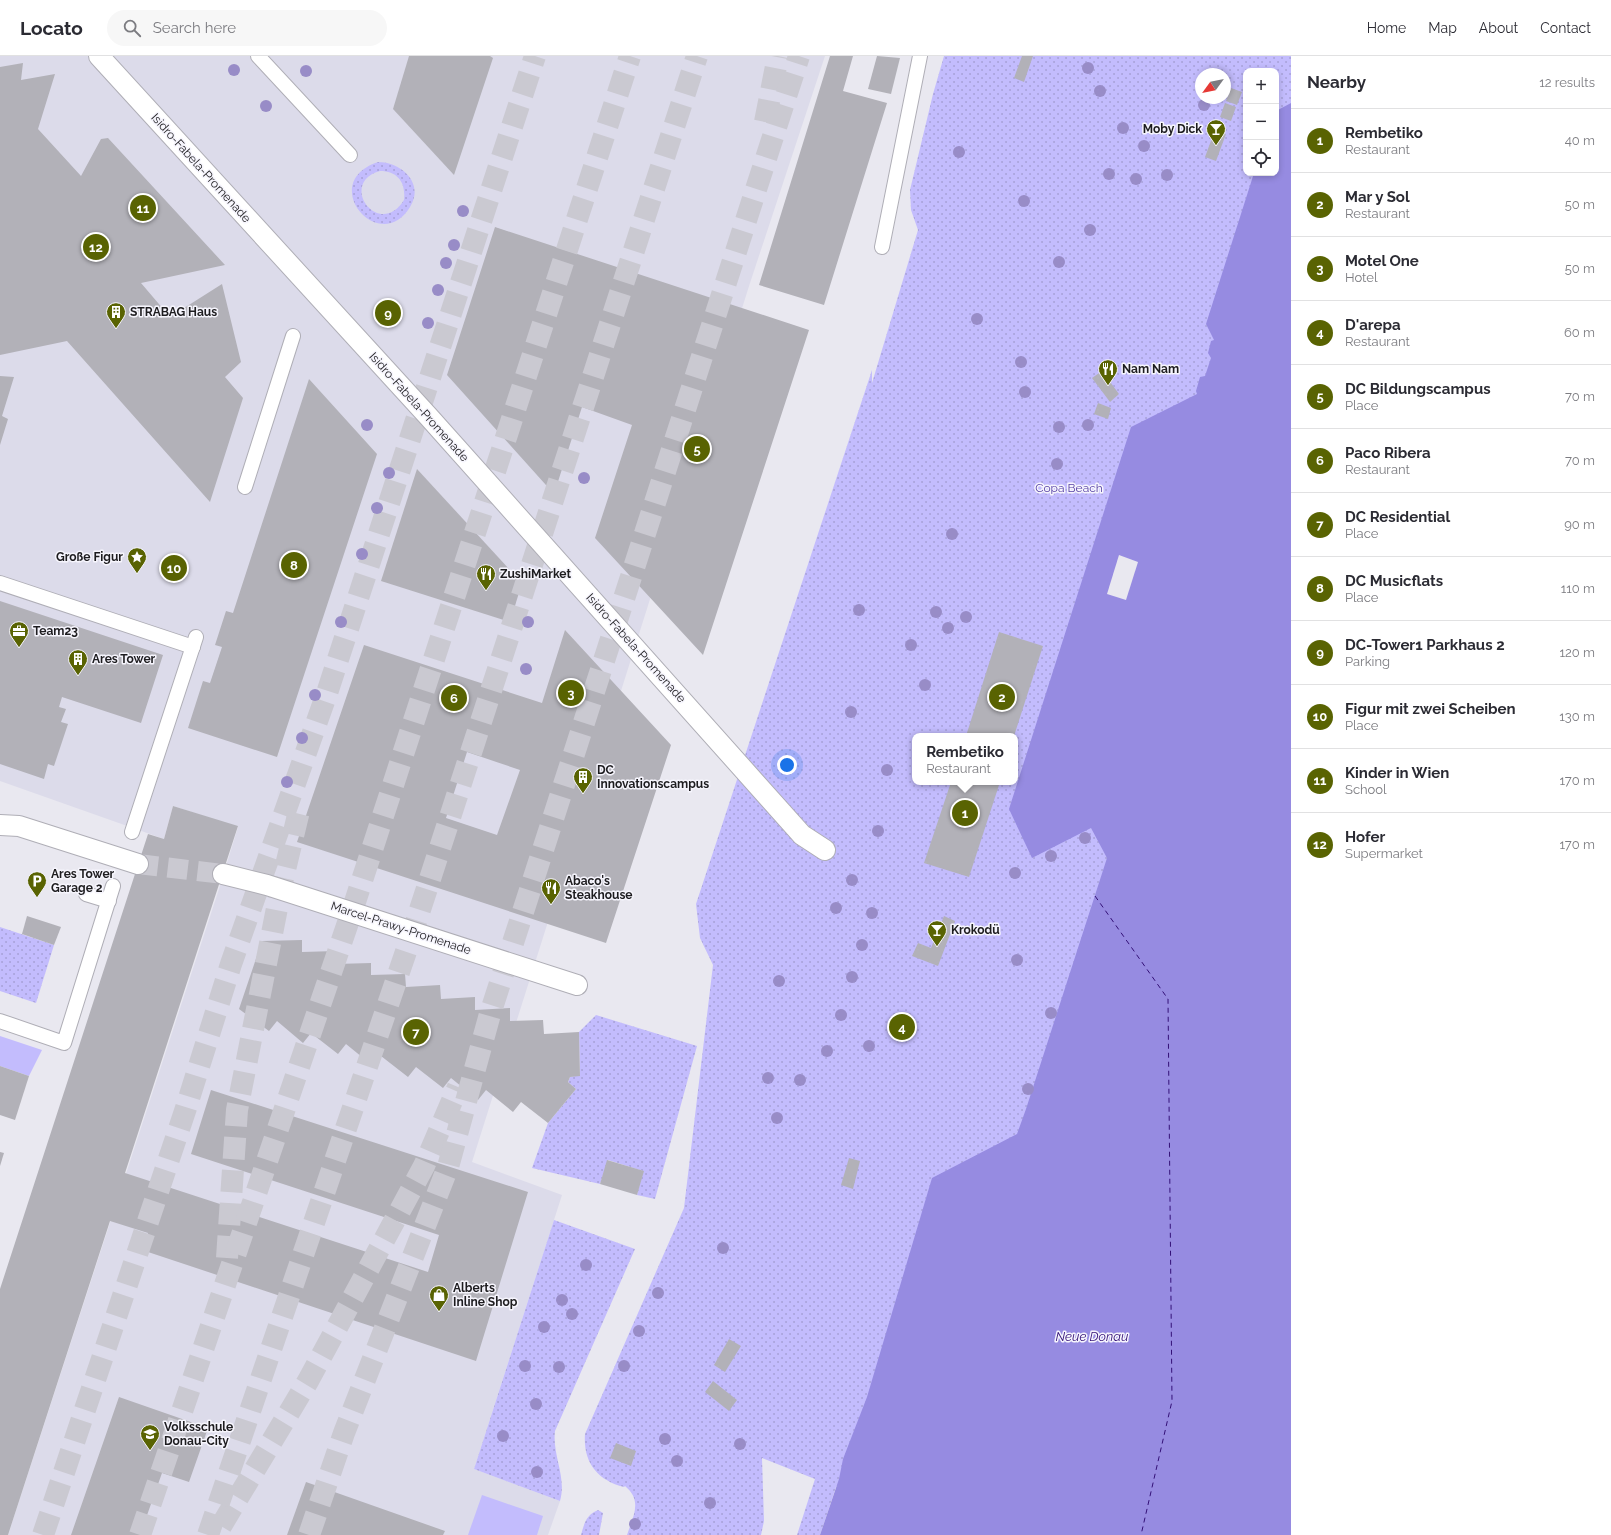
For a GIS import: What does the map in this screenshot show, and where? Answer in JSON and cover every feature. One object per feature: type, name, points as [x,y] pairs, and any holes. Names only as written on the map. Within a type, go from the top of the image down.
[{"type":"street","name":"Isidro-Fabela-Promenade","points":[[99,56],[428,416],[802,835],[824,850]]},
{"type":"street","points":[[0,825],[19,826],[138,864]]},
{"type":"street","name":"Marcel-Prawy-Promenade","points":[[223,874],[268,885],[577,985]]},
{"type":"lane","points":[[258,56],[350,155]]},
{"type":"lane","points":[[882,247],[920,56]]},
{"type":"lane","points":[[245,488],[293,336]]},
{"type":"lane","points":[[0,583],[194,642],[132,832]]},
{"type":"lane","points":[[0,1021],[66,1047],[113,886]]},
{"type":"lane","points":[[86,894],[109,900]]},
{"type":"shaded area","points":[[0,56],[825,56],[750,283],[472,1162],[562,1195],[474,1469],[560,1501],[548,1535],[8,1535],[238,827],[173,806],[164,839],[0,781]]},
{"type":"green space","name":"Copa Beach","points":[[944,56],[1291,56],[1291,514],[1089,1159],[836,1487],[820,1535],[797,1535],[815,1479],[762,1458],[764,1521],[761,1535],[627,1535],[634,1515],[634,1497],[625,1486],[614,1484],[599,1475],[589,1461],[586,1453],[585,1434],[684,1208],[713,965],[700,938],[696,904],[872,370],[872,383],[918,230],[911,210],[910,190],[933,94]]},
{"type":"green space","points":[[378,162],[387,163],[402,170],[413,182],[415,190],[414,198],[410,207],[397,220],[384,224],[370,220],[360,211],[353,199],[353,185],[360,172]],"holes":[[[380,171],[392,173],[400,179],[404,188],[404,200],[394,211],[384,214],[374,212],[366,205],[362,196],[362,186],[368,177]]]},
{"type":"green space","points":[[0,927],[54,945],[36,1003],[0,991]]},
{"type":"green space","points":[[596,1015],[697,1046],[655,1199],[637,1195],[643,1171],[608,1160],[600,1184],[532,1168],[548,1123],[576,1089],[568,1082],[570,1077],[580,1075],[579,1032]]},
{"type":"green space","points":[[0,1036],[42,1050],[29,1076],[0,1066]]},
{"type":"green space","points":[[554,1220],[635,1249],[555,1431],[556,1449],[562,1483],[560,1501],[474,1469]]},
{"type":"green space","points":[[482,1495],[543,1516],[537,1535],[468,1535]]},
{"type":"green space","points":[[598,1510],[603,1513],[599,1535],[581,1535],[588,1517]]},
{"type":"water","name":"Neue Donau","points":[[1291,103],[1291,1535],[820,1535],[839,1479],[843,1459],[867,1397],[932,1178],[1017,1134],[1107,858],[1091,828],[1032,858],[1009,809],[1017,785],[1018,785],[1018,781],[1131,427],[1197,394],[1196,391],[1200,377],[1205,376],[1211,358],[1208,353],[1211,341],[1214,340],[1206,324],[1253,176],[1279,176],[1279,109]]},
{"type":"pier","points":[[1119,555],[1138,562],[1126,600],[1107,594]]},
{"type":"building","points":[[409,56],[490,56],[493,58],[454,175],[393,109]]},
{"type":"building","points":[[830,56],[853,56],[843,91],[887,103],[824,305],[759,285]]},
{"type":"building","points":[[877,56],[900,58],[891,94],[868,89]]},
{"type":"building","points":[[1022,56],[1033,56],[1024,82],[1014,78]]},
{"type":"building","name":"STRABAG Haus","points":[[23,63],[21,80],[55,74],[38,129],[81,176],[101,139],[108,138],[225,265],[141,283],[170,317],[222,284],[241,362],[225,377],[243,398],[210,502],[67,341],[0,355],[0,67]]},
{"type":"building","points":[[1231,88],[1242,92],[1237,105],[1231,103]]},
{"type":"building","points":[[1225,104],[1236,107],[1231,121],[1220,117]]},
{"type":"building","points":[[1215,130],[1226,134],[1216,161],[1205,157]]},
{"type":"building","points":[[495,227],[809,330],[703,655],[595,538],[632,425],[582,407],[554,494],[447,375]]},
{"type":"building","points":[[1102,371],[1119,394],[1110,402],[1092,378]]},
{"type":"building","points":[[0,376],[14,377],[2,416],[8,419],[0,445]]},
{"type":"building","points":[[309,379],[377,454],[277,757],[188,728],[203,681],[210,683],[222,647],[215,645],[226,611],[233,613]]},
{"type":"building","points":[[1098,403],[1111,408],[1108,419],[1094,414]]},
{"type":"building","points":[[417,469],[522,583],[510,622],[381,581]]},
{"type":"building","name":"Ares Tower","points":[[0,601],[163,655],[141,723],[62,697],[59,707],[66,709],[61,722],[68,724],[54,766],[48,764],[44,779],[0,764]]},
{"type":"building","name":"DC Innovationscampus","points":[[565,630],[671,745],[606,943],[297,842],[364,645],[542,703]],"holes":[[[467,752],[520,770],[497,835],[446,818]]]},
{"type":"building","points":[[999,632],[1043,646],[1015,733],[967,733]]},
{"type":"building","points":[[950,785],[999,785],[969,877],[924,863]]},
{"type":"building","points":[[173,806],[238,826],[125,1173],[428,1272],[439,1235],[191,1154],[211,1090],[528,1192],[476,1361],[142,1250],[148,1233],[110,1221],[8,1535],[0,1535],[0,1289],[148,834],[164,839]]},
{"type":"building","points":[[27,916],[61,927],[54,945],[22,934]]},
{"type":"building","points":[[944,916],[955,921],[938,966],[912,956],[918,943],[931,948]]},
{"type":"building","points":[[302,940],[302,952],[336,951],[336,964],[371,963],[371,975],[405,974],[406,987],[440,985],[441,999],[475,997],[475,1010],[510,1008],[510,1021],[543,1020],[544,1034],[579,1032],[580,1076],[570,1077],[568,1082],[576,1089],[548,1123],[521,1102],[513,1112],[486,1090],[478,1100],[451,1078],[443,1088],[416,1067],[408,1077],[381,1056],[373,1066],[346,1044],[338,1054],[311,1033],[303,1043],[277,1021],[269,1031],[239,1009],[262,941]]},
{"type":"building","points":[[0,1066],[29,1076],[15,1120],[0,1115]]},
{"type":"building","points":[[0,1152],[4,1153],[0,1166]]},
{"type":"building","points":[[849,1158],[860,1161],[853,1189],[841,1185]]},
{"type":"building","points":[[607,1160],[644,1171],[637,1195],[600,1184]]},
{"type":"building","points":[[729,1339],[741,1346],[725,1372],[714,1365]]},
{"type":"building","points":[[713,1381],[737,1400],[729,1411],[705,1392]]},
{"type":"building","name":"Volksschule Donau-City","points":[[119,1397],[208,1428],[189,1482],[162,1473],[140,1535],[71,1535]]},
{"type":"building","points":[[616,1443],[636,1451],[631,1466],[610,1458]]},
{"type":"building","points":[[306,1482],[445,1531],[443,1535],[287,1535]]},
{"type":"ferry route","points":[[1095,896],[1168,999],[1172,1401],[1141,1535]]},
{"type":"tunnel","points":[[43,1535],[186,1108],[231,964],[327,693],[535,56]]},
{"type":"tunnel","points":[[140,1535],[355,902],[630,56]]},
{"type":"tunnel","points":[[208,1535],[416,922],[697,56]]},
{"type":"tunnel","points":[[765,122],[778,56]]},
{"type":"tunnel","points":[[309,1535],[344,1433],[448,1167],[490,1014],[799,56]]},
{"type":"tunnel","points":[[227,1258],[237,1110],[283,878],[299,811]]},
{"type":"tunnel","points":[[138,864],[223,874]]},
{"type":"tunnel","points":[[221,1526],[308,1381],[424,1166],[458,1087]]},
{"type":"place","name":"Moby Dick","points":[[1216,146]]},
{"type":"place","name":"Kinder in Wien","points":[[143,208]]},
{"type":"place","name":"Hofer","points":[[96,247]]},
{"type":"place","name":"DC-Tower1 Parkhaus 2","points":[[388,313]]},
{"type":"place","name":"STRABAG Haus","points":[[116,329]]},
{"type":"place","name":"Nam Nam","points":[[1108,386]]},
{"type":"place","name":"DC Bildungscampus","points":[[697,449]]},
{"type":"place","name":"DC Musicflats","points":[[294,565]]},
{"type":"place","name":"Figur mit zwei Scheiben","points":[[174,568]]},
{"type":"place","name":"Große Figur","points":[[137,574]]},
{"type":"place","name":"ZushiMarket","points":[[486,591]]},
{"type":"place","name":"Team23","points":[[19,648]]},
{"type":"place","name":"Ares Tower","points":[[78,676]]},
{"type":"place","name":"Motel One","points":[[571,693]]},
{"type":"place","name":"Mar y Sol","points":[[1002,697]]},
{"type":"place","name":"Paco Ribera","points":[[454,698]]},
{"type":"place","name":"DC Innovationscampus","points":[[583,794]]},
{"type":"place","name":"Rembetiko","points":[[965,813]]},
{"type":"place","name":"Ares Tower Garage 2","points":[[37,898]]},
{"type":"place","name":"Abaco's Steakhouse","points":[[551,905]]},
{"type":"place","name":"Krokodü","points":[[937,947]]},
{"type":"place","name":"D'arepa","points":[[902,1027]]},
{"type":"place","name":"DC Residential","points":[[416,1032]]},
{"type":"place","name":"Alberts Inline Shop","points":[[439,1312]]},
{"type":"place","name":"Volksschule Donau-City","points":[[150,1451]]}]
